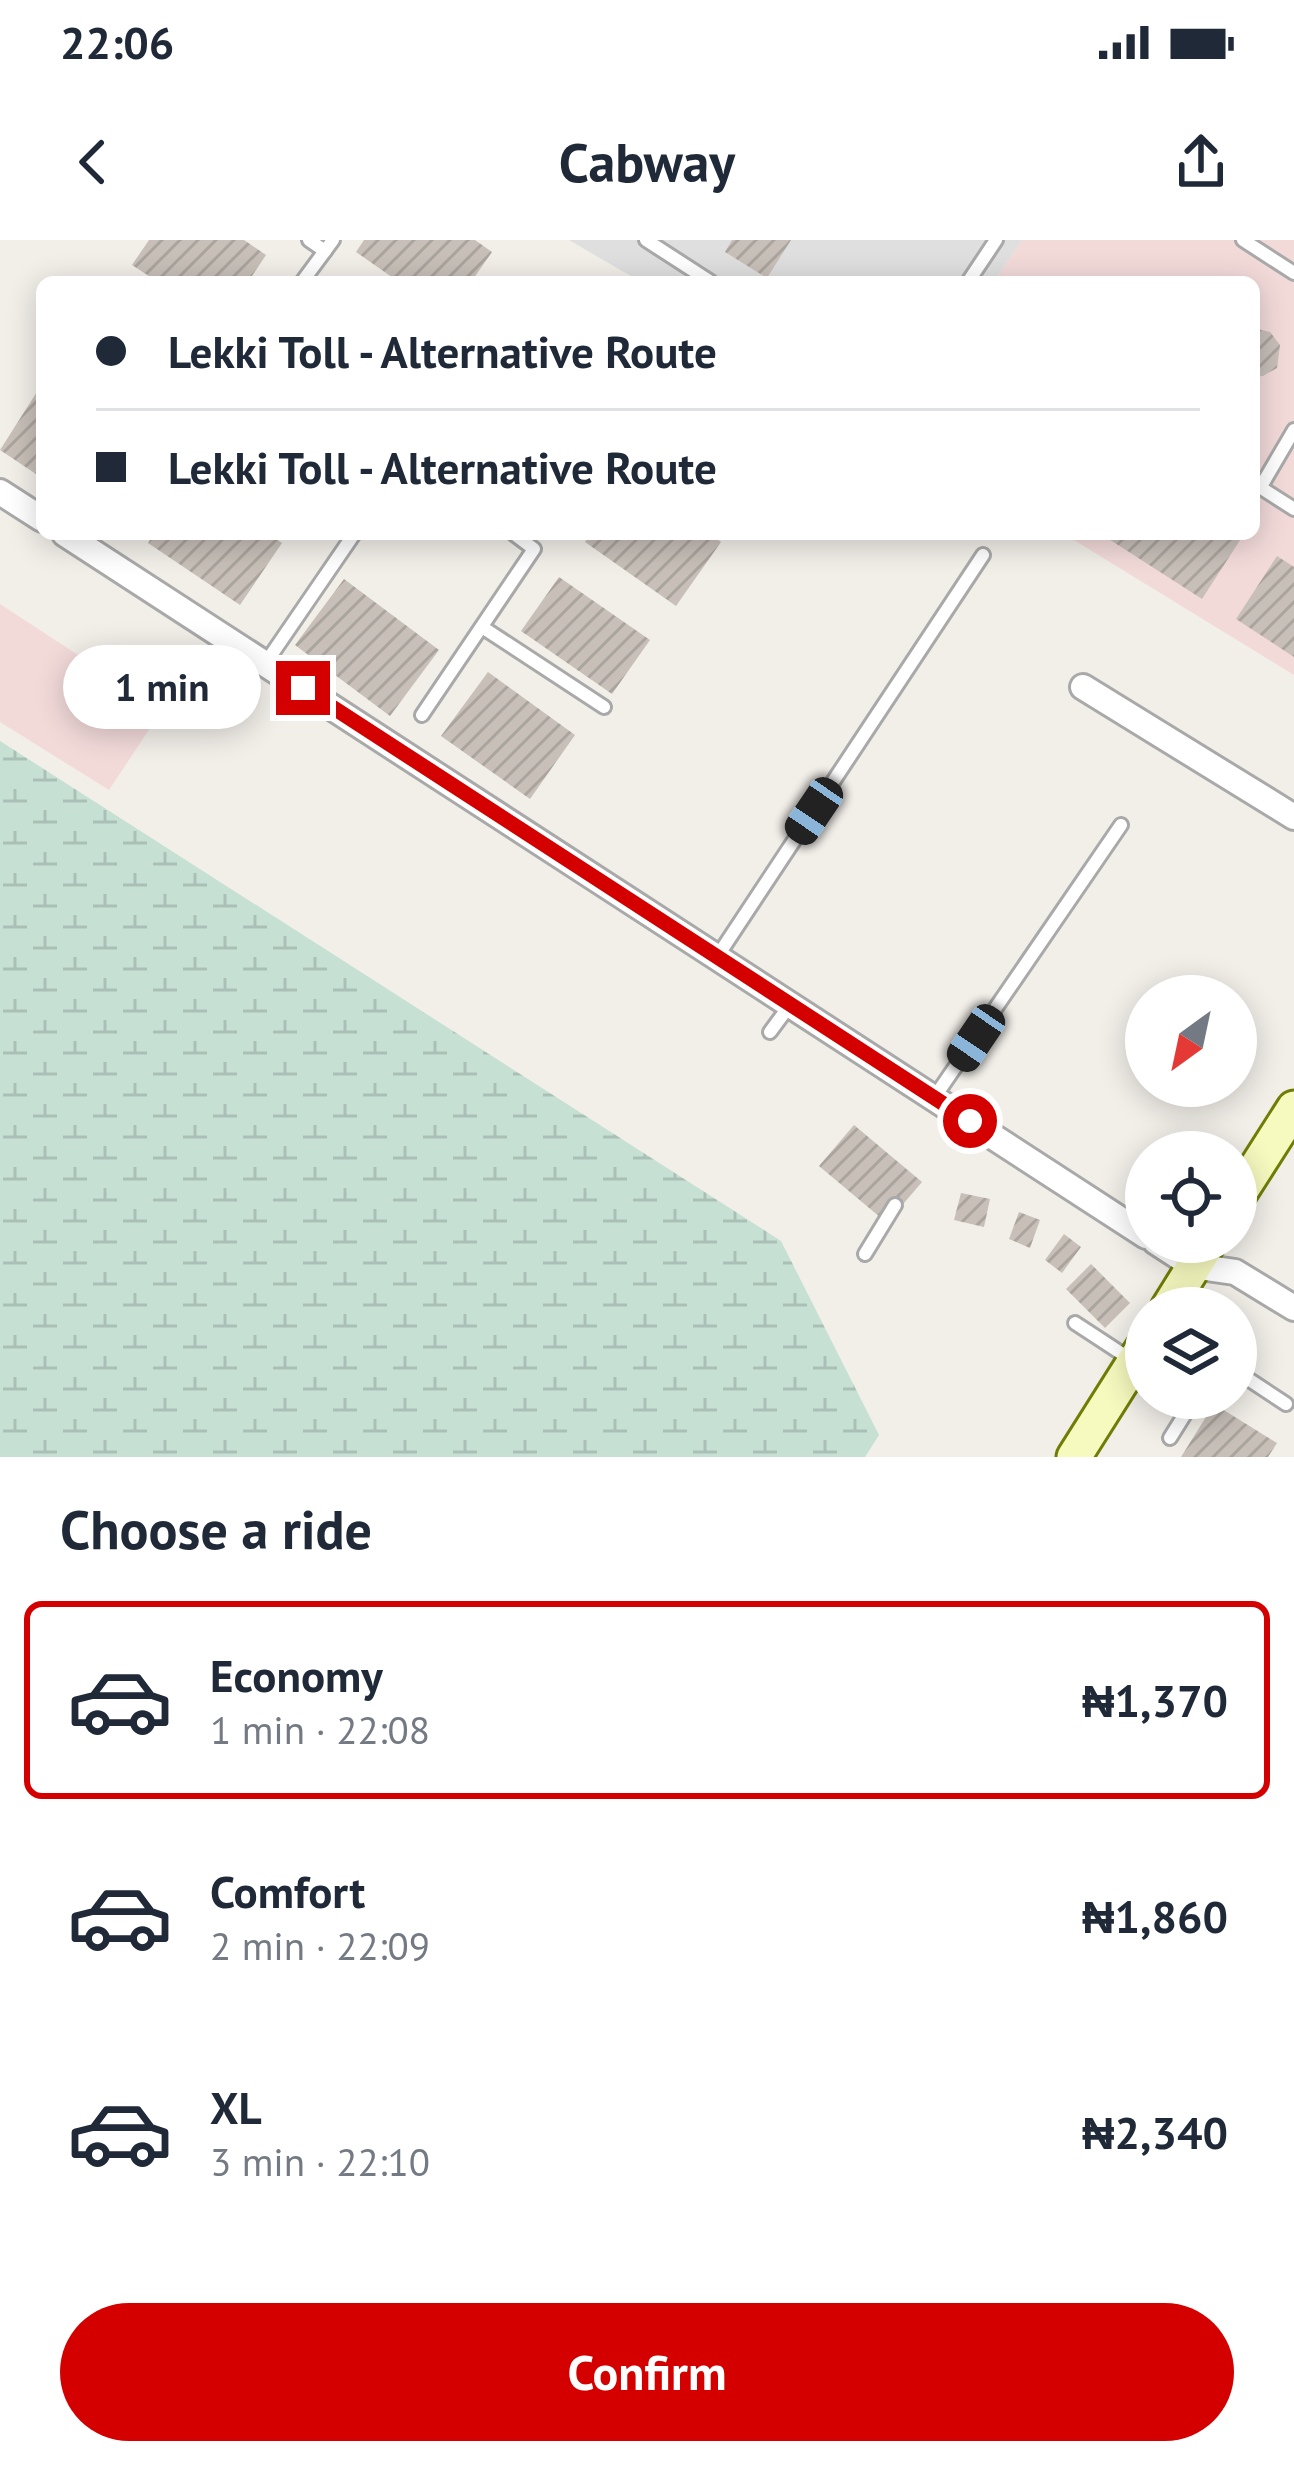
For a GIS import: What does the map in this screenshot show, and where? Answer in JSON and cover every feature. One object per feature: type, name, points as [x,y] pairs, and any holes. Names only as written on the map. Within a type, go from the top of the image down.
[{"type":"main road","points":[[1257,1166],[1294,1108]]},
{"type":"main road","points":[[1074,1457],[1125,1376]]},
{"type":"street","points":[[0,492],[36,515]]},
{"type":"street","points":[[74,540],[1125,1222]]},
{"type":"street","points":[[1083,687],[1294,818]]},
{"type":"street","points":[[1217,1263],[1294,1308]]},
{"type":"lane","points":[[306,276],[329,246],[309,240]]},
{"type":"lane","points":[[646,240],[702,276]]},
{"type":"lane","points":[[972,276],[996,240]]},
{"type":"lane","points":[[1243,240],[1294,273]]},
{"type":"lane","points":[[1260,481],[1294,430]]},
{"type":"lane","points":[[1260,487],[1294,509]]},
{"type":"lane","points":[[265,664],[350,540]]},
{"type":"lane","points":[[422,715],[535,549],[522,540]]},
{"type":"lane","points":[[717,957],[983,555]]},
{"type":"lane","points":[[482,627],[604,707]]},
{"type":"lane","points":[[934,1098],[1121,824]]},
{"type":"lane","points":[[770,1032],[790,1005]]},
{"type":"lane","points":[[865,1254],[895,1204]]},
{"type":"lane","points":[[1075,1323],[1125,1345]]},
{"type":"lane","points":[[1257,1385],[1286,1404]]},
{"type":"lane","points":[[1170,1438],[1182,1419]]},
{"type":"shaded area","points":[[569,240],[1022,240],[998,276],[631,276]]},
{"type":"shaded area","points":[[1022,240],[1294,240],[1294,675],[1074,540],[1260,540],[1260,276],[998,276]]},
{"type":"shaded area","points":[[0,604],[162,710],[109,790],[0,722]]},
{"type":"green space","points":[[0,741],[781,1241],[879,1435],[865,1457],[0,1457]]},
{"type":"building","points":[[149,240],[244,240],[266,255],[252,276],[149,276],[132,265]]},
{"type":"building","points":[[364,240],[475,240],[492,252],[475,276],[390,276],[356,252]]},
{"type":"building","points":[[732,240],[791,240],[768,276],[725,252]]},
{"type":"building","points":[[1260,330],[1270,332],[1280,345],[1277,368],[1263,376]]},
{"type":"building","points":[[36,393],[36,474],[0,450]]},
{"type":"building","points":[[278,540],[282,543],[240,605],[148,543]]},
{"type":"building","points":[[718,540],[721,542],[676,606],[585,542]]},
{"type":"building","points":[[1110,540],[1240,540],[1202,599]]},
{"type":"building","points":[[1277,556],[1294,567],[1294,657],[1236,619]]},
{"type":"building","points":[[559,577],[650,640],[612,694],[521,631]]},
{"type":"building","points":[[344,579],[439,650],[390,716],[295,645]]},
{"type":"building","points":[[488,672],[575,735],[530,799],[441,736]]},
{"type":"building","points":[[854,1125],[922,1182],[887,1223],[819,1166]]},
{"type":"building","points":[[961,1193],[990,1199],[984,1227],[954,1220]]},
{"type":"building","points":[[1019,1212],[1040,1220],[1030,1248],[1009,1239]]},
{"type":"building","points":[[1064,1234],[1081,1247],[1062,1273],[1045,1260]]},
{"type":"building","points":[[1091,1264],[1125,1298],[1125,1308],[1105,1328],[1066,1289]]},
{"type":"building","points":[[1205,1419],[1238,1419],[1277,1443],[1268,1457],[1181,1457]]},
{"type":"route","points":[[303,688],[970,1121]]}]
